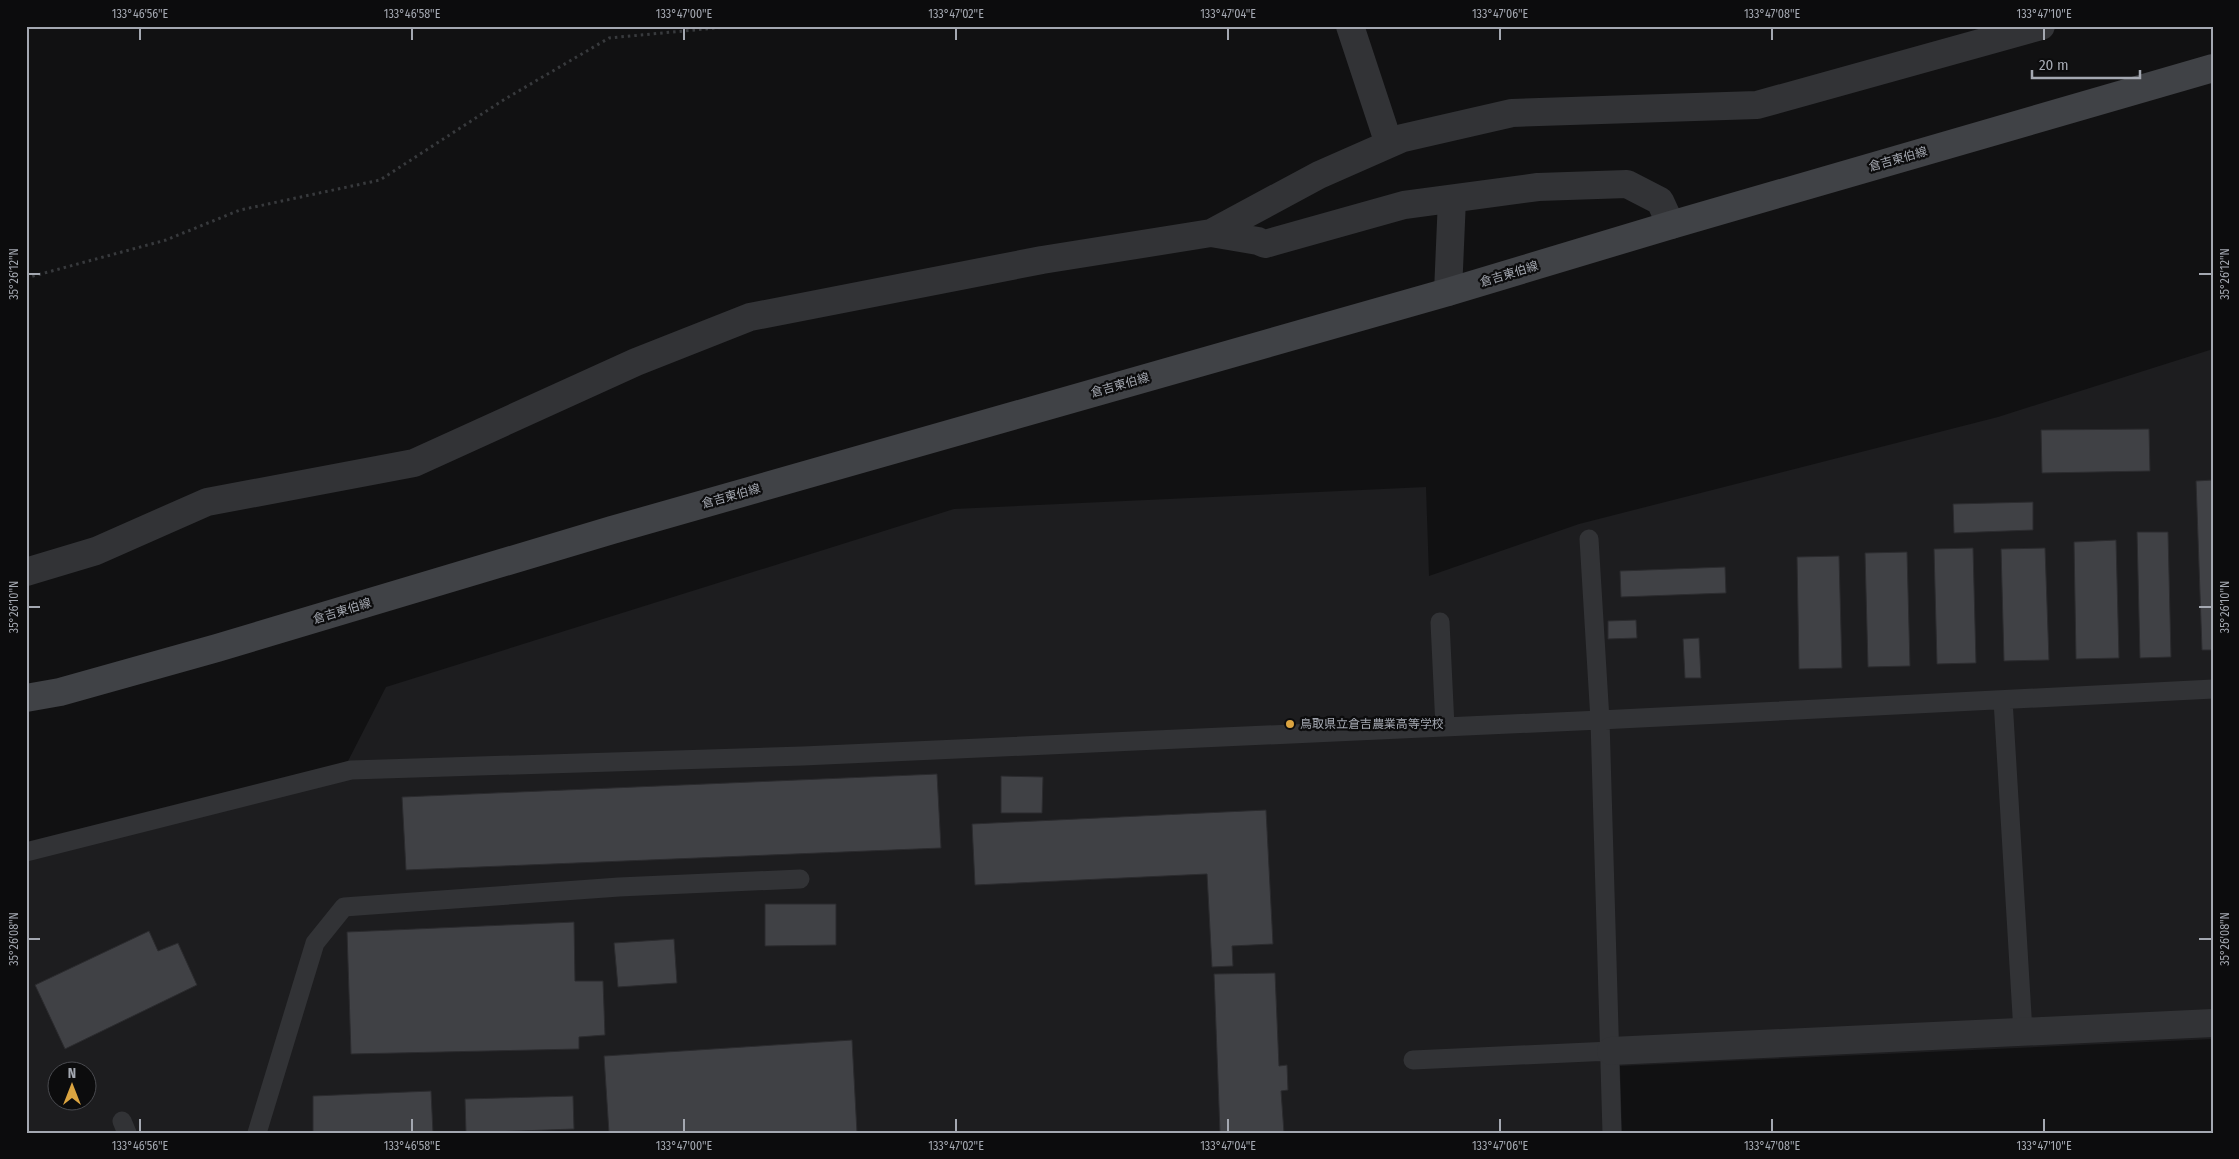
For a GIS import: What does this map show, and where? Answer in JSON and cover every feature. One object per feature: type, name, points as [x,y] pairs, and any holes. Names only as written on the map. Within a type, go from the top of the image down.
[{"type":"main road","name":"倉吉東伯線","points":[[26,698],[60,692],[217,648],[612,530],[1448,292],[1671,224],[2213,68]]},
{"type":"street","points":[[1350,26],[1389,144]]},
{"type":"street","points":[[1211,233],[1318,175],[1403,138],[1512,113],[1757,106],[2041,26]]},
{"type":"street","points":[[26,572],[96,551],[207,502],[414,463],[636,362],[750,317],[1042,260],[1211,233],[1258,241],[1265,244],[1404,205],[1538,188],[1627,184],[1660,201],[1671,224]]},
{"type":"street","points":[[1448,292],[1452,199]]},
{"type":"street","points":[[1611,1051],[2213,1023]]},
{"type":"lane","points":[[1589,539],[1600,720],[1612,1133]]},
{"type":"lane","points":[[1440,622],[1445,727]]},
{"type":"lane","points":[[26,852],[351,770],[813,756],[1600,720],[2213,689]]},
{"type":"lane","points":[[2003,700],[2023,1032]]},
{"type":"lane","points":[[257,1133],[315,943],[344,907],[619,887],[800,879]]},
{"type":"lane","points":[[1413,1060],[1611,1051]]},
{"type":"path","points":[[26,278],[166,240],[240,210],[380,180],[505,99],[609,38],[737,26]]},
{"type":"shaded area","name":"鳥取県立倉吉農業高等学校","points":[[2213,349],[2213,1039],[1620,1066],[1622,1133],[26,1133],[26,847],[311,773],[348,761],[386,687],[954,509],[1426,487],[1429,576],[1579,524],[1998,417]]},
{"type":"building","points":[[2149,429],[2150,471],[2042,473],[2041,430]]},
{"type":"building","points":[[2213,480],[2213,650],[2202,650],[2196,481]]},
{"type":"building","points":[[2033,502],[2033,530],[1954,533],[1953,504]]},
{"type":"building","points":[[2137,532],[2168,532],[2171,657],[2140,658]]},
{"type":"building","points":[[2116,540],[2119,658],[2076,659],[2074,542]]},
{"type":"building","points":[[1973,548],[1976,663],[1937,664],[1934,549]]},
{"type":"building","points":[[2045,548],[2049,660],[2004,661],[2001,549]]},
{"type":"building","points":[[1907,552],[1910,666],[1868,667],[1865,553]]},
{"type":"building","points":[[1839,556],[1842,668],[1799,669],[1797,557]]},
{"type":"building","points":[[1725,567],[1726,593],[1621,597],[1620,571]]},
{"type":"building","points":[[1636,620],[1637,638],[1608,639],[1608,621]]},
{"type":"building","points":[[1699,638],[1701,678],[1685,678],[1683,639]]},
{"type":"building","points":[[937,774],[941,848],[406,870],[402,797]]},
{"type":"building","points":[[1001,776],[1043,777],[1042,813],[1001,813]]},
{"type":"building","points":[[1266,810],[1273,944],[1232,946],[1233,966],[1212,967],[1207,874],[975,885],[972,824]]},
{"type":"building","points":[[765,904],[836,904],[836,945],[765,946]]},
{"type":"building","points":[[574,922],[575,981],[603,981],[605,1035],[579,1037],[579,1049],[351,1054],[347,932]]},
{"type":"building","points":[[149,931],[158,951],[178,943],[197,985],[65,1049],[35,985]]},
{"type":"building","points":[[674,939],[677,983],[618,987],[614,943]]},
{"type":"building","points":[[1275,973],[1279,1066],[1287,1065],[1288,1090],[1281,1091],[1284,1133],[1220,1133],[1214,974]]},
{"type":"building","points":[[852,1040],[857,1133],[609,1133],[604,1056]]},
{"type":"building","points":[[431,1091],[433,1133],[313,1133],[313,1096]]},
{"type":"building","points":[[573,1096],[574,1129],[466,1133],[465,1099]]},
{"type":"place","name":"鳥取県立倉吉農業高等学校","points":[[1290,724]]}]
